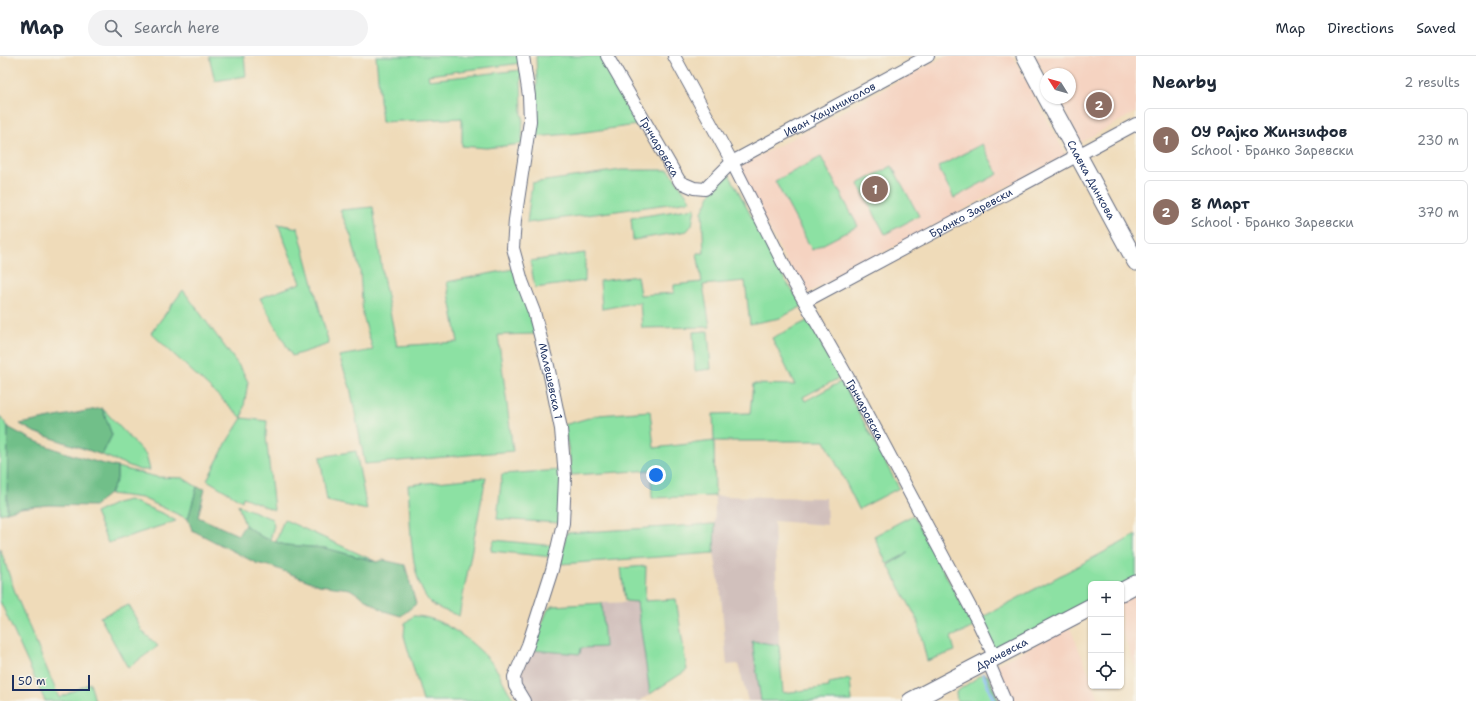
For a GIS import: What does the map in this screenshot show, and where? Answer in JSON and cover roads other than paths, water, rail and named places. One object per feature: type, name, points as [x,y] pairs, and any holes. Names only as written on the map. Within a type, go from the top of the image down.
[{"type":"street","name":"Малешевска 1","points":[[523,56],[529,96],[530,121],[515,220],[513,248],[520,274],[534,312],[550,373],[561,429],[565,477],[563,523],[551,574],[528,645],[514,677],[515,686],[524,701]]},
{"type":"street","name":"Грнчаровска","points":[[607,56],[680,182],[694,188],[705,189],[732,162]]},
{"type":"street","name":"Грнчаровска","points":[[674,56],[732,162],[786,269],[806,301],[970,607],[992,659],[1005,701]]},
{"type":"street","name":"Иван Хаџиниколов","points":[[732,162],[928,56]]},
{"type":"street","name":"Славка Динкова","points":[[1025,56],[1040,84]]},
{"type":"street","name":"Славка Динкова","points":[[1051,104],[1077,156],[1136,262]]},
{"type":"street","name":"Бранко Заревски","points":[[806,301],[1136,124]]},
{"type":"street","points":[[1124,590],[1136,584]]},
{"type":"street","name":"Драчевска","points":[[911,701],[1088,609]]},
{"type":"waterway","points":[[983,674],[994,701]]},
{"type":"place","name":"8 Март","points":[[1099,105]]},
{"type":"place","name":"ОУ Рајко Жинзифов","points":[[875,189]]}]
